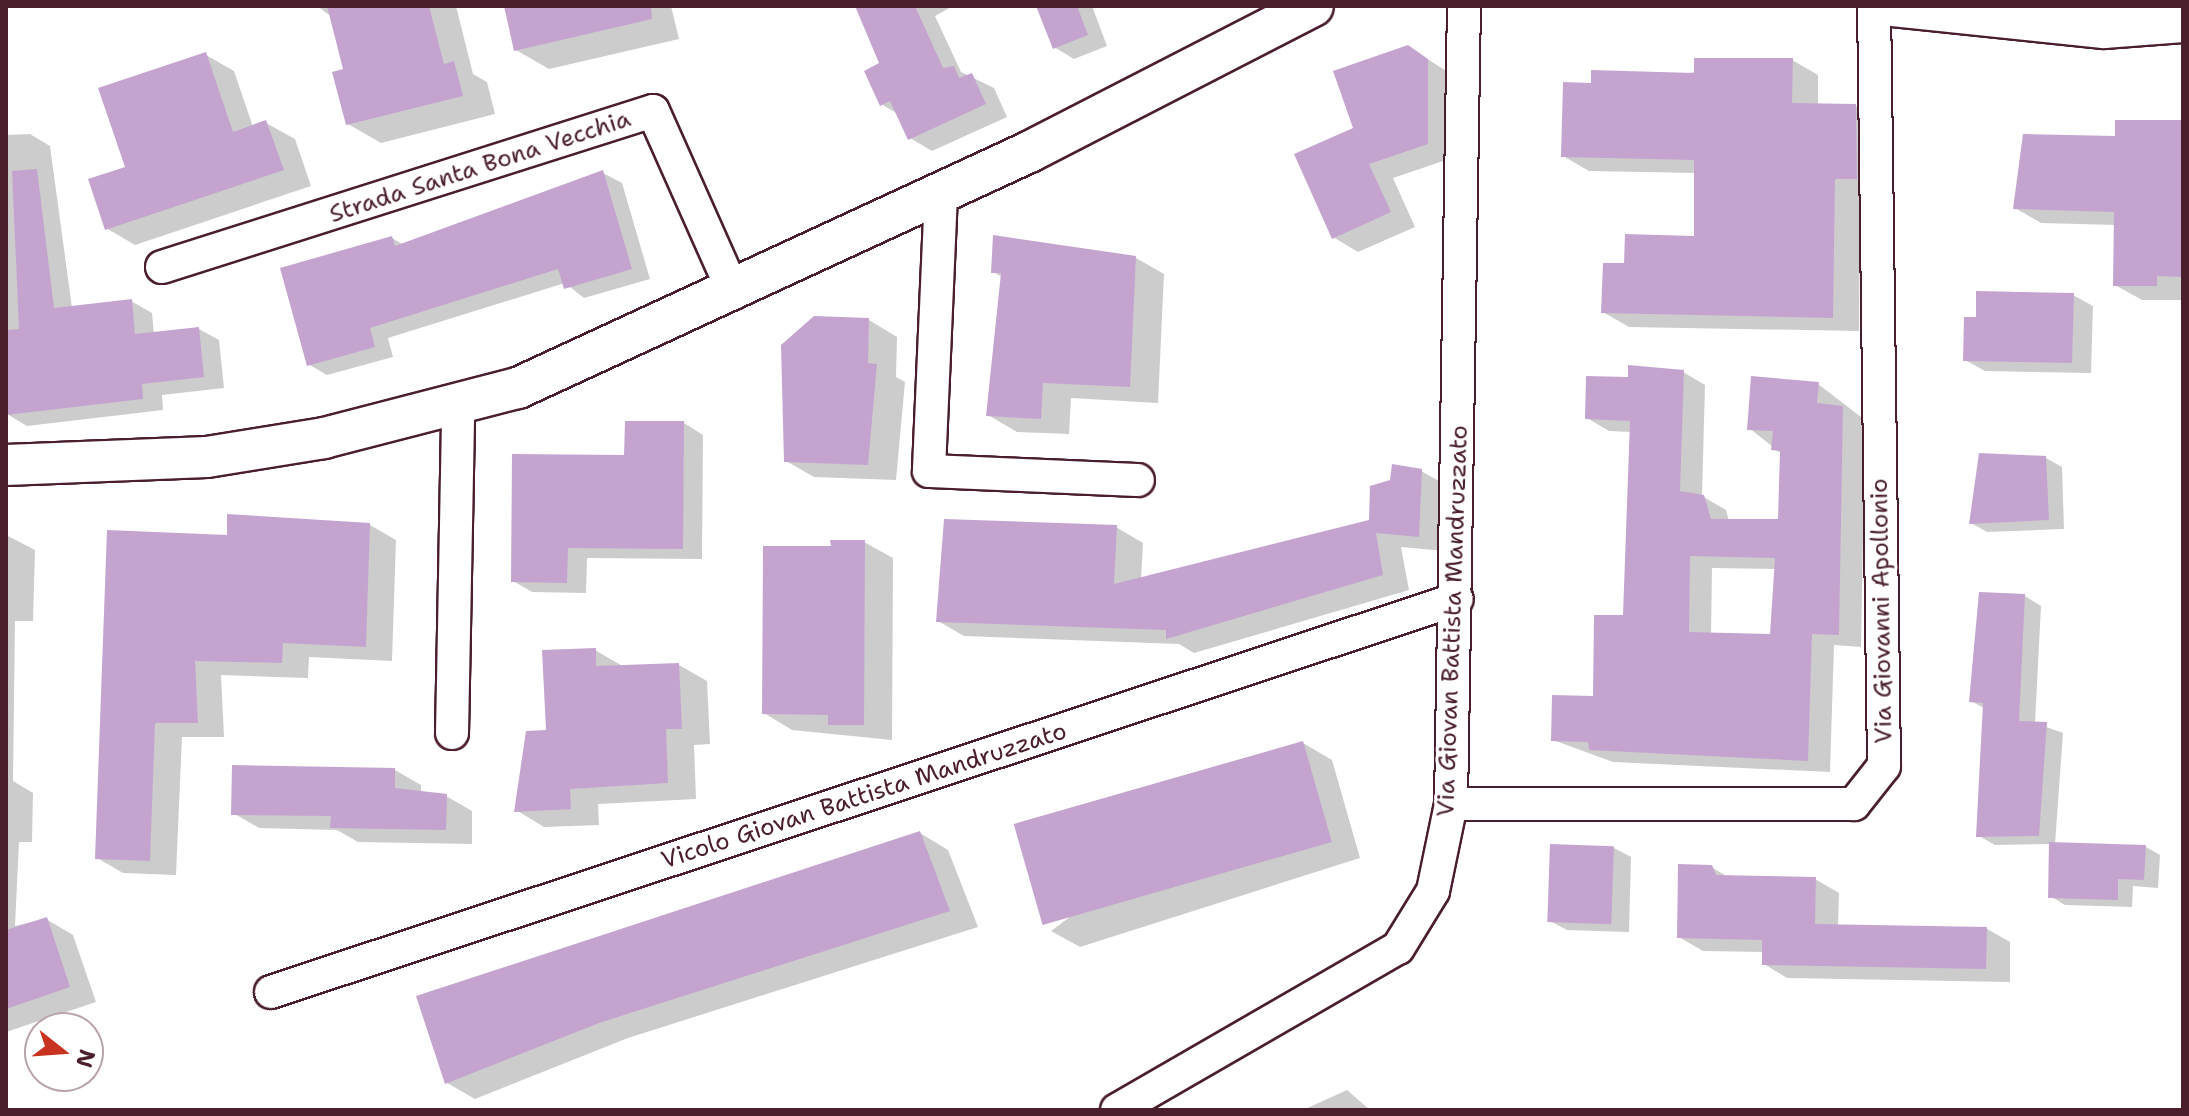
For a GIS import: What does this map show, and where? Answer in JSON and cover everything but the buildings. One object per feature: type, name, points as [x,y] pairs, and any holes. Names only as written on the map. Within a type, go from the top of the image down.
[{"type":"street","points":[[6,465],[207,457],[458,406],[609,351],[734,293],[941,194],[1313,6]]},
{"type":"street","name":"Via Giovan Battista Mandruzzato","points":[[1117,1110],[1398,948],[1433,891],[1451,804],[1457,599],[1464,6]]},
{"type":"street","name":"Via Giovanni Apollonio","points":[[1451,804],[1854,804],[1884,766],[1874,6]]},
{"type":"street","points":[[1893,6],[2104,28],[2183,22]]},
{"type":"street","name":"Strada Santa Bona Vecchia","points":[[162,267],[653,111],[734,293]]},
{"type":"street","points":[[941,194],[929,471],[1138,480]]},
{"type":"street","points":[[452,733],[458,406]]},
{"type":"street","name":"Vicolo Giovan Battista Mandruzzato","points":[[271,992],[1457,599]]}]
